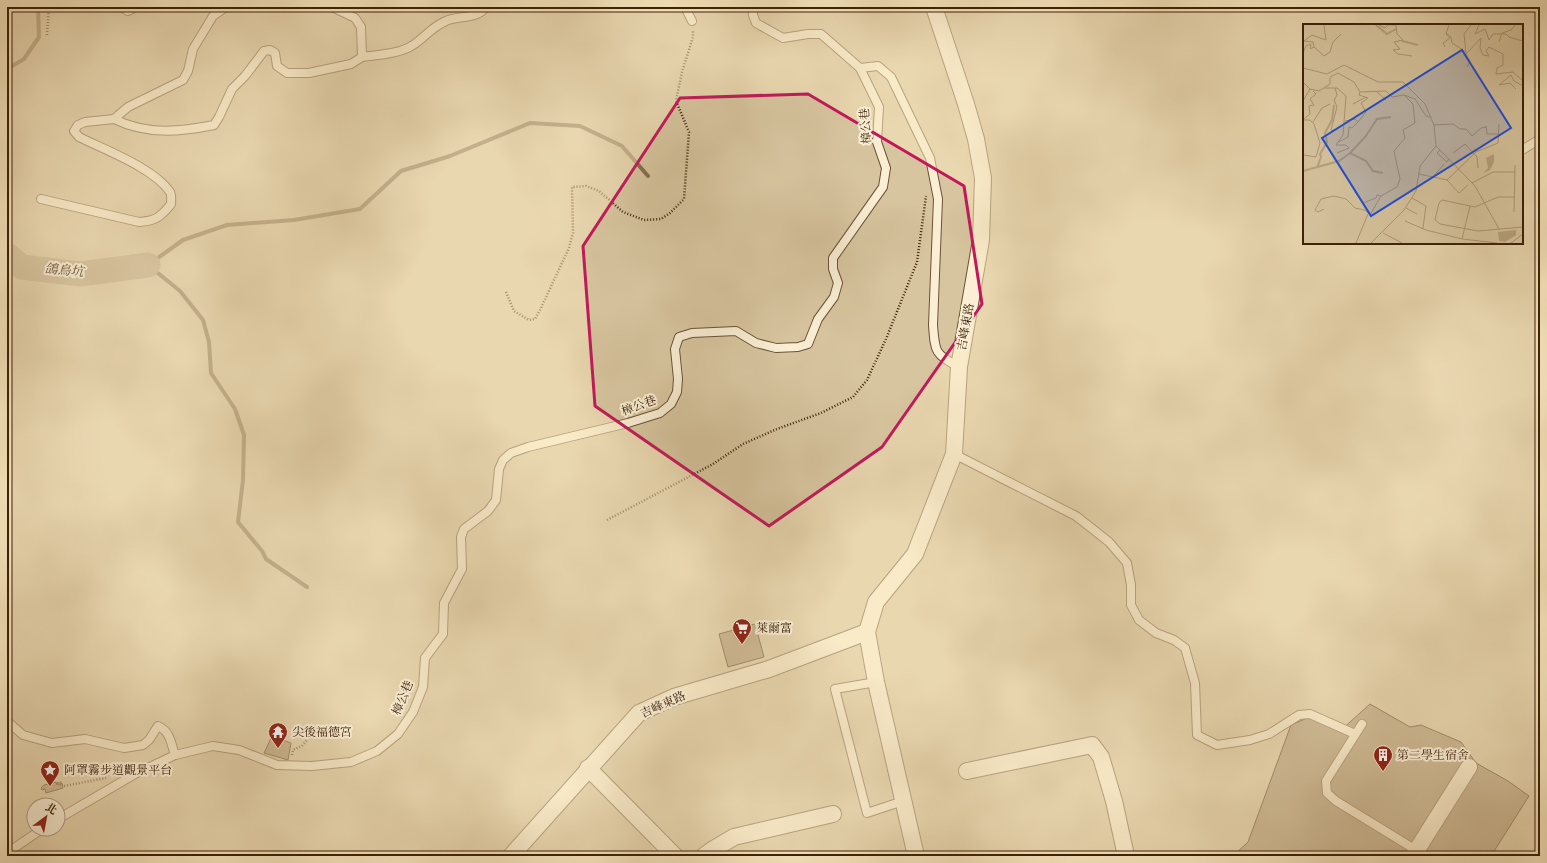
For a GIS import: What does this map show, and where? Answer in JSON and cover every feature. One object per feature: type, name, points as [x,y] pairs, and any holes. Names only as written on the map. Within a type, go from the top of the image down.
[{"type":"street","name":"吉峰東路","points":[[916,856],[876,682],[867,632],[876,602],[915,554],[954,454],[959,367],[981,240],[983,178],[976,139],[934,7]]},
{"type":"street","name":"吉峰東路","points":[[511,856],[588,768],[639,714],[674,697],[769,669],[867,632]]},
{"type":"street","points":[[967,771],[1092,745],[1101,757],[1114,801],[1126,856]]},
{"type":"street","points":[[1415,853],[1469,767]]},
{"type":"street","points":[[588,768],[674,856]]},
{"type":"street","points":[[704,856],[734,837],[833,814]]},
{"type":"lane","points":[[121,7],[128,11],[136,7]]},
{"type":"lane","points":[[114,119],[128,107],[183,80],[188,71],[192,49],[213,16],[226,7]]},
{"type":"lane","points":[[332,7],[355,18],[361,27],[362,57]]},
{"type":"lane","points":[[41,199],[139,222],[150,221],[163,215],[171,204],[171,194],[157,178],[79,137],[74,131],[78,125],[84,122],[114,119],[128,126],[155,131],[194,129],[214,125],[232,89],[245,76],[264,51],[270,50],[275,53],[277,66],[287,73],[309,73],[351,64],[362,57],[388,54],[412,46],[446,21],[478,14],[486,7]]},
{"type":"lane","points":[[685,7],[692,21]]},
{"type":"lane","name":"樟公巷","points":[[175,755],[213,746],[239,750],[277,765],[312,766],[351,762],[377,751],[398,734],[413,712],[423,687],[425,658],[443,634],[444,603],[462,569],[462,533],[464,529],[488,511],[496,500],[499,469],[503,460],[511,453],[528,447],[628,423],[660,413],[670,404],[677,392],[678,379],[675,349],[679,338],[692,333],[736,331],[756,343],[776,348],[798,347],[808,344],[818,319],[834,297],[838,283],[833,269],[833,258],[883,186],[886,168],[877,142],[879,107],[860,68],[821,34],[808,34],[783,38],[756,23],[753,16],[753,7]]},
{"type":"lane","points":[[860,68],[878,66],[891,77],[930,158],[938,199],[934,346],[941,358],[959,367]]},
{"type":"lane","points":[[1523,149],[1540,139]]},
{"type":"lane","points":[[954,454],[1076,516],[1110,542],[1127,563],[1132,585],[1131,605],[1139,620],[1156,633],[1174,640],[1185,648],[1195,684],[1197,735],[1217,745],[1250,740],[1269,734],[1299,715],[1310,714],[1356,734]]},
{"type":"lane","points":[[876,682],[835,689],[867,813],[903,801]]},
{"type":"lane","points":[[7,721],[23,735],[52,743],[86,739],[124,748],[144,745],[158,726],[163,728],[169,735],[175,755],[134,774],[66,814]]},
{"type":"lane","points":[[1362,724],[1326,781],[1327,793],[1336,801],[1415,853]]},
{"type":"lane","points":[[7,853],[30,837]]},
{"type":"path","points":[[47,35],[49,7]]},
{"type":"path","points":[[506,292],[514,311],[529,320],[535,319],[569,248],[573,233],[572,187],[586,186],[599,191],[623,212],[644,220],[661,219],[670,213],[684,199],[689,132],[676,101],[682,72],[693,37],[692,21]]},
{"type":"path","points":[[607,520],[713,464],[743,444],[821,413],[853,397],[867,380],[886,339],[917,262],[926,195]]},
{"type":"path","points":[[291,759],[293,750],[302,746],[307,740]]},
{"type":"path","points":[[64,786],[108,777]]},
{"type":"highlighted area","points":[[808,94],[964,186],[982,304],[882,447],[769,526],[595,406],[583,246],[680,98]]},
{"type":"shaded area","points":[[7,7],[1540,7],[1540,856],[7,856]]},
{"type":"building","name":"萊爾富","points":[[755,624],[764,657],[728,667],[719,634]]},
{"type":"building","name":"第二學生宿舍","points":[[1370,704],[1410,727],[1421,725],[1461,742],[1476,763],[1508,781],[1529,796],[1491,856],[1233,856],[1248,842],[1291,725],[1312,716],[1340,731]]},
{"type":"building","points":[[272,736],[291,743],[288,760],[264,753]]},
{"type":"building","points":[[56,782],[57,785],[62,783],[63,788],[46,793],[45,789],[42,790],[41,788],[44,785]]},
{"type":"waterway","points":[[7,69],[24,59],[39,37],[38,7]]},
{"type":"waterway","points":[[307,587],[266,559],[262,551],[238,522],[243,480],[244,435],[235,409],[211,373],[209,342],[203,320],[180,291],[148,265],[183,240],[227,225],[294,220],[360,209],[401,171],[450,156],[530,123],[580,126],[622,146],[648,176]]},
{"type":"waterway","name":"鴿鳥坑","points":[[7,255],[22,267],[80,274],[148,265]]},
{"type":"place","name":"萊爾富","points":[[742,645]]},
{"type":"place","name":"尖後福德宮","points":[[278,749]]},
{"type":"place","name":"第二學生宿舍","points":[[1383,772]]},
{"type":"place","name":"阿罩霧步道觀景平台","points":[[50,787]]}]
